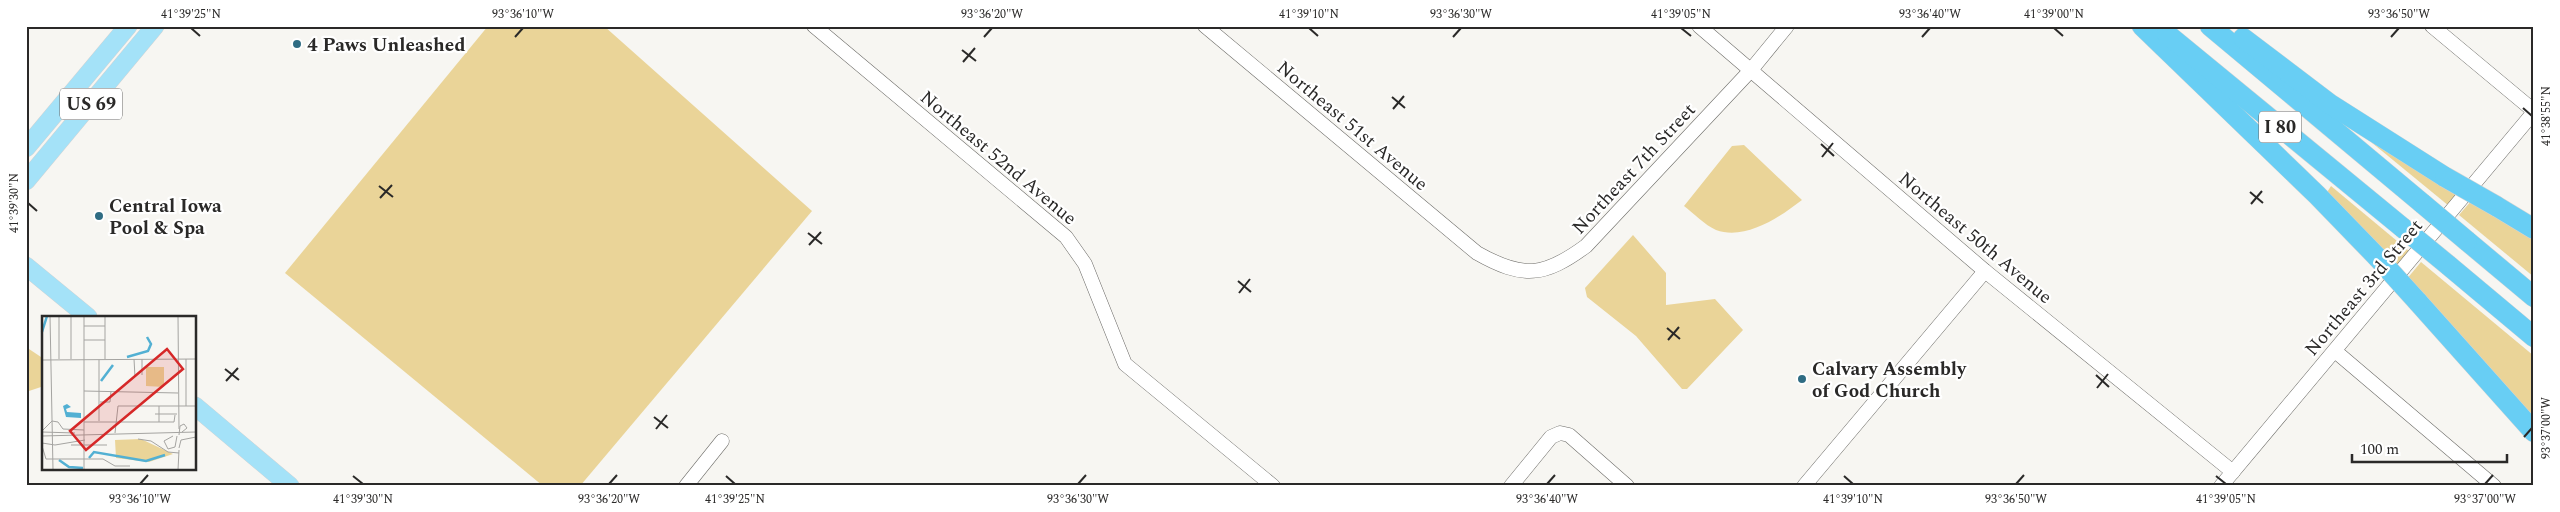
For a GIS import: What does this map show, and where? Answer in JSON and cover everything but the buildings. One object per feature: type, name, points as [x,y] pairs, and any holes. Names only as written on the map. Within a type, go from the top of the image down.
[{"type":"highway","points":[[2142,26],[2318,195],[2378,258],[2534,432]]},
{"type":"highway","name":"I 80","points":[[2158,26],[2534,337]]},
{"type":"highway","points":[[2210,26],[2534,297]]},
{"type":"highway","points":[[2229,26],[2330,104],[2446,177],[2534,229]]},
{"type":"main road","name":"US 69","points":[[26,148],[128,26]]},
{"type":"main road","name":"US 69","points":[[26,181],[155,26]]},
{"type":"main road","points":[[26,266],[87,316]]},
{"type":"main road","points":[[196,407],[290,486]]},
{"type":"street","name":"Northeast 52nd Avenue","points":[[814,26],[1066,237],[1084,264],[1125,364],[1273,486]]},
{"type":"street","name":"Northeast 51st Avenue","points":[[1205,26],[1477,253]]},
{"type":"street","name":"Northeast 50th Avenue","points":[[1698,26],[1985,271],[2233,472]]},
{"type":"street","name":"Northeast 7th Street","points":[[1477,253],[1497,264],[1518,271],[1532,272],[1553,267],[1570,259],[1602,230],[1751,70],[1787,26]]},
{"type":"street","points":[[2432,26],[2534,111]]},
{"type":"street","name":"Northeast 3rd Street","points":[[2221,486],[2534,111]]},
{"type":"street","points":[[1804,486],[1985,271]]},
{"type":"street","points":[[2335,351],[2494,486]]},
{"type":"street","points":[[1511,486],[1552,438],[1560,433],[1569,434],[1627,486]]},
{"type":"street","points":[[686,486],[722,442]]},
{"type":"shaded area","points":[[488,26],[604,26],[812,211],[580,486],[543,486],[285,273]]},
{"type":"shaded area","points":[[2371,142],[2460,193],[2449,206]]},
{"type":"shaded area","points":[[1744,145],[1802,200],[1762,226],[1750,230],[1727,233],[1712,228],[1684,206],[1732,146]]},
{"type":"shaded area","points":[[2331,186],[2409,251],[2395,268],[2326,194]]},
{"type":"shaded area","points":[[2472,200],[2534,237],[2534,277],[2459,215]]},
{"type":"shaded area","points":[[1633,235],[1666,273],[1666,305],[1715,299],[1743,330],[1687,389],[1682,389],[1636,336],[1587,297],[1585,288]]},
{"type":"shaded area","points":[[2421,262],[2534,356],[2534,423],[2406,280]]},
{"type":"shaded area","points":[[26,347],[42,358],[42,387],[26,392]]},
{"type":"place","name":"4 Paws Unleashed","points":[[297,44]]},
{"type":"place","name":"Central Iowa Pool & Spa","points":[[99,216]]},
{"type":"place","name":"Calvary Assembly of God Church","points":[[1802,379]]}]
